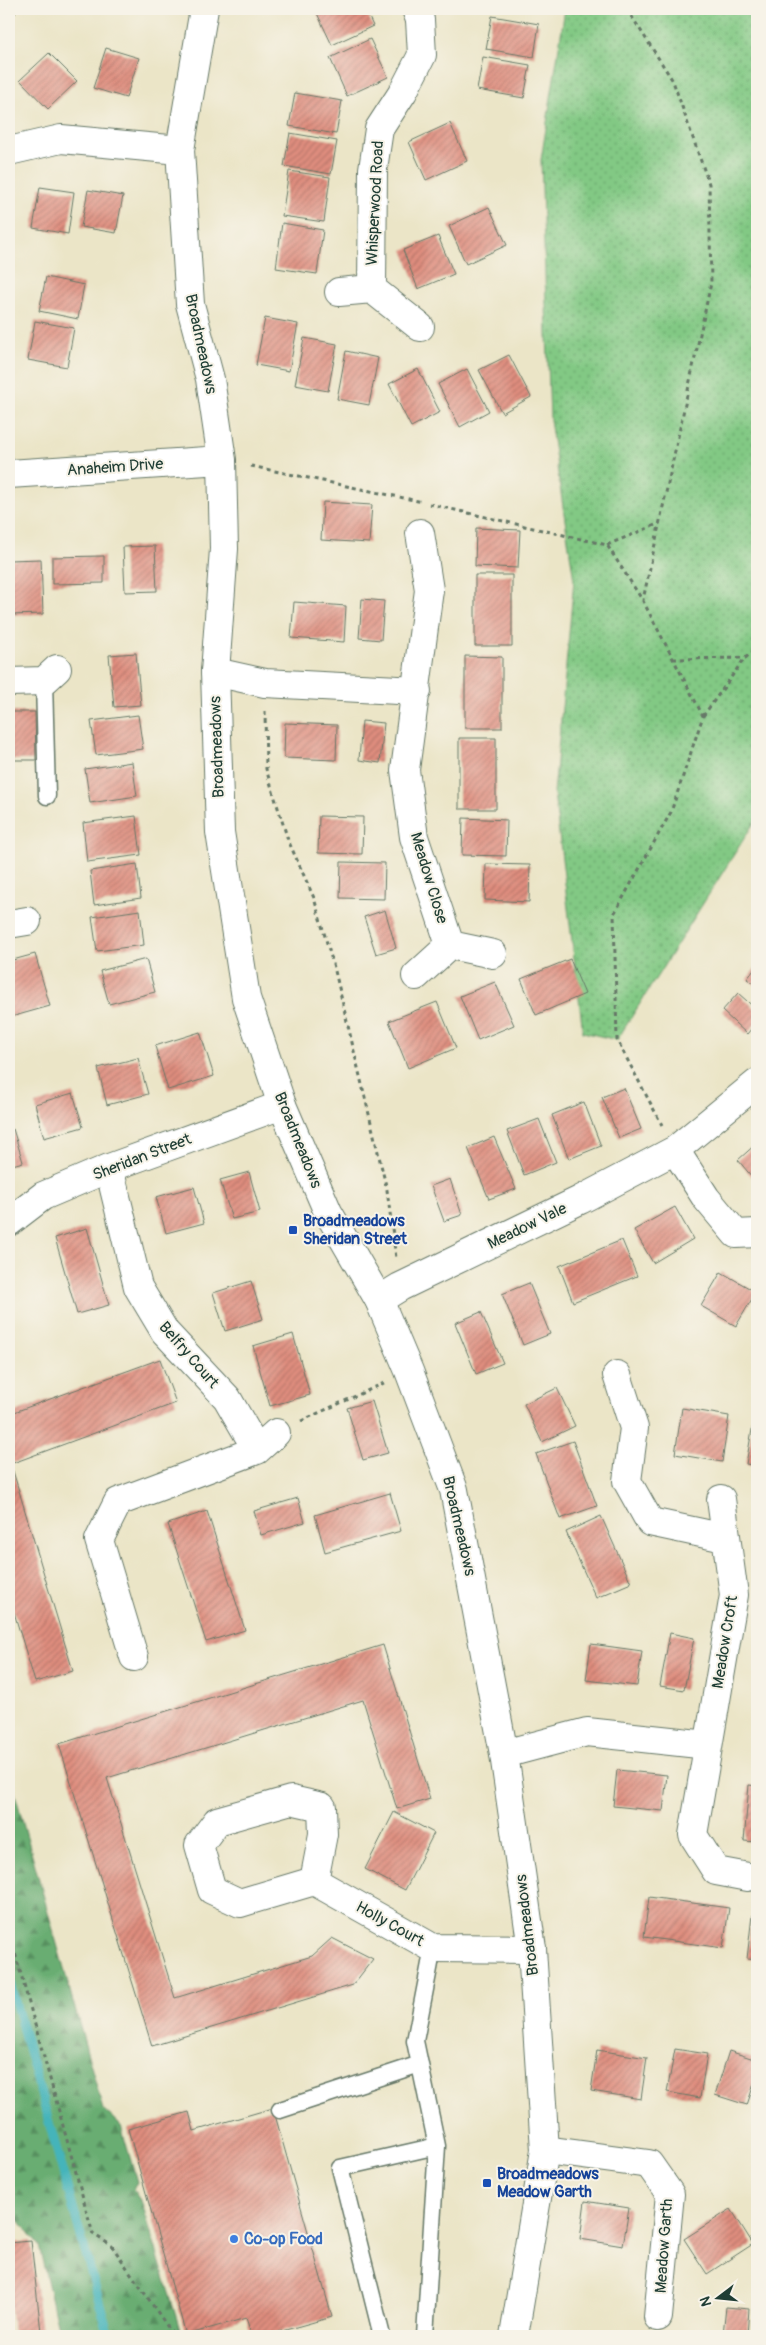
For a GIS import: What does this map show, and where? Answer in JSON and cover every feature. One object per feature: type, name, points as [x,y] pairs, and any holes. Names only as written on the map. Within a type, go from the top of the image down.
[{"type":"street","name":"Broadmeadows","points":[[204,9],[180,150],[190,304],[210,378],[222,460],[224,550],[215,672],[220,832],[246,998],[282,1105],[328,1212],[390,1294],[409,1371],[454,1490],[504,1754],[532,1949],[545,2150],[514,2336]]},
{"type":"street","name":"Whisperwood Road","points":[[372,289],[373,169],[379,129],[403,92],[422,55],[420,20],[416,9]]},
{"type":"street","points":[[9,151],[61,139],[180,150]]},
{"type":"street","name":"Whisperwood Road","points":[[339,292],[372,289],[420,328]]},
{"type":"street","name":"Anaheim Drive","points":[[9,474],[222,460]]},
{"type":"street","name":"Meadow Close","points":[[420,533],[429,590],[406,770],[414,836],[450,945]]},
{"type":"street","points":[[215,672],[265,683],[417,691]]},
{"type":"street","points":[[9,682],[50,675]]},
{"type":"street","name":"Meadow Close","points":[[450,945],[494,954]]},
{"type":"street","name":"Meadow Close","points":[[416,976],[450,945]]},
{"type":"street","name":"Meadow Vale","points":[[390,1294],[675,1150],[757,1083]]},
{"type":"street","name":"Sheridan Street","points":[[9,1222],[44,1196],[109,1168],[282,1105]]},
{"type":"street","points":[[675,1150],[706,1198],[736,1234],[757,1233]]},
{"type":"street","name":"Belfry Court","points":[[109,1168],[138,1287],[165,1332],[266,1442]]},
{"type":"street","points":[[617,1375],[634,1428],[627,1481],[650,1522],[725,1538]]},
{"type":"street","points":[[134,1657],[99,1540],[118,1502],[266,1442]]},
{"type":"street","name":"Meadow Croft","points":[[721,1499],[734,1595],[693,1835],[716,1871],[748,1877]]},
{"type":"street","points":[[504,1754],[587,1732],[708,1746]]},
{"type":"street","points":[[291,1800],[322,1807],[323,1834],[314,1881],[240,1903],[212,1890],[199,1845],[217,1821],[291,1800]]},
{"type":"street","name":"Holly Court","points":[[314,1881],[433,1948],[532,1949]]},
{"type":"street","name":"Meadow Garth","points":[[545,2150],[649,2164],[670,2194],[658,2317]]},
{"type":"lane","points":[[46,796],[50,675]]},
{"type":"lane","points":[[425,2336],[437,2146],[415,2041],[433,1948]]},
{"type":"lane","points":[[280,2110],[420,2064]]},
{"type":"lane","points":[[382,2336],[340,2168],[437,2146]]},
{"type":"path","points":[[627,9],[673,82],[709,184],[711,283],[643,601]]},
{"type":"path","points":[[222,460],[507,520],[607,545],[660,523]]},
{"type":"path","points":[[607,545],[643,601],[703,716]]},
{"type":"path","points":[[675,1150],[617,1040],[614,914],[671,812],[703,716],[745,658],[757,649]]},
{"type":"path","points":[[673,658],[745,658]]},
{"type":"path","points":[[265,683],[266,769],[288,840],[314,898],[335,971],[387,1190],[390,1294]]},
{"type":"path","points":[[266,1442],[409,1371]]},
{"type":"path","points":[[9,1931],[93,2234],[112,2246],[174,2336]]},
{"type":"green space","points":[[565,9],[757,9],[757,818],[617,1040],[583,1032],[554,793],[574,580],[550,420],[541,160]]},
{"type":"green space","points":[[9,1772],[103,2109],[121,2126],[137,2182],[133,2190],[142,2203],[181,2333],[172,2336],[60,2336],[39,2246],[11,2210],[9,2203]]},
{"type":"building","points":[[9,9],[16,13],[9,19]]},
{"type":"building","points":[[315,9],[365,9],[373,26],[332,45]]},
{"type":"building","points":[[492,16],[539,24],[534,57],[486,49]]},
{"type":"building","points":[[370,39],[388,77],[347,96],[330,58]]},
{"type":"building","points":[[106,48],[139,58],[126,98],[93,88]]},
{"type":"building","points":[[49,53],[77,81],[48,109],[20,80]]},
{"type":"building","points":[[483,57],[530,65],[524,98],[477,90]]},
{"type":"building","points":[[295,93],[342,101],[336,134],[289,126]]},
{"type":"building","points":[[450,123],[467,161],[426,180],[409,142]]},
{"type":"building","points":[[290,133],[337,141],[331,174],[284,166]]},
{"type":"building","points":[[289,171],[330,177],[324,222],[282,216]]},
{"type":"building","points":[[40,187],[74,192],[68,234],[33,228]]},
{"type":"building","points":[[88,190],[123,196],[116,233],[81,227]]},
{"type":"building","points":[[489,207],[507,245],[466,264],[449,226]]},
{"type":"building","points":[[282,223],[323,230],[317,274],[276,268]]},
{"type":"building","points":[[438,236],[454,274],[418,289],[403,250]]},
{"type":"building","points":[[46,277],[84,285],[78,319],[39,311]]},
{"type":"building","points":[[265,318],[298,324],[289,371],[256,365]]},
{"type":"building","points":[[35,321],[74,328],[67,367],[28,360]]},
{"type":"building","points":[[304,338],[337,344],[328,391],[295,385]]},
{"type":"building","points":[[346,351],[378,358],[369,405],[337,399]]},
{"type":"building","points":[[509,355],[531,397],[502,413],[479,370]]},
{"type":"building","points":[[418,369],[440,412],[411,427],[389,384]]},
{"type":"building","points":[[467,369],[489,411],[460,427],[438,384]]},
{"type":"building","points":[[323,502],[372,505],[369,543],[321,540]]},
{"type":"building","points":[[476,528],[520,530],[518,568],[475,566]]},
{"type":"building","points":[[155,546],[157,591],[125,592],[123,547]]},
{"type":"building","points":[[104,556],[104,583],[52,584],[52,557]]},
{"type":"building","points":[[41,559],[43,614],[9,615],[9,560]]},
{"type":"building","points":[[475,575],[512,575],[512,646],[475,646]]},
{"type":"building","points":[[362,599],[384,601],[381,640],[359,638]]},
{"type":"building","points":[[294,602],[346,606],[344,642],[291,638]]},
{"type":"building","points":[[136,653],[141,705],[114,707],[109,655]]},
{"type":"building","points":[[465,656],[502,657],[502,728],[465,728]]},
{"type":"building","points":[[9,712],[35,712],[36,760],[9,760]]},
{"type":"building","points":[[138,715],[143,749],[96,755],[91,721]]},
{"type":"building","points":[[362,721],[384,723],[380,763],[359,760]]},
{"type":"building","points":[[285,723],[337,725],[336,760],[284,758]]},
{"type":"building","points":[[459,738],[496,738],[496,809],[459,809]]},
{"type":"building","points":[[132,762],[137,796],[90,803],[85,769]]},
{"type":"building","points":[[136,816],[141,855],[87,862],[83,823]]},
{"type":"building","points":[[319,816],[363,817],[362,854],[318,853]]},
{"type":"building","points":[[463,818],[507,820],[506,856],[462,855]]},
{"type":"building","points":[[341,862],[385,863],[384,899],[340,898]]},
{"type":"building","points":[[137,864],[141,898],[94,905],[90,871]]},
{"type":"building","points":[[486,864],[530,865],[529,902],[485,900]]},
{"type":"building","points":[[140,910],[144,945],[97,951],[92,917]]},
{"type":"building","points":[[385,910],[396,948],[376,954],[364,917]]},
{"type":"building","points":[[35,954],[50,1006],[11,1017],[9,1008],[9,961]]},
{"type":"building","points":[[146,959],[155,992],[109,1004],[100,971]]},
{"type":"building","points":[[570,959],[585,994],[536,1015],[521,979]]},
{"type":"building","points":[[757,966],[757,986],[747,979]]},
{"type":"building","points":[[495,982],[514,1025],[478,1040],[460,996]]},
{"type":"building","points":[[738,993],[757,1010],[757,1022],[747,1034],[722,1011]]},
{"type":"building","points":[[437,1002],[456,1048],[408,1068],[389,1021]]},
{"type":"building","points":[[200,1032],[214,1076],[168,1090],[155,1046]]},
{"type":"building","points":[[138,1058],[148,1094],[107,1105],[98,1068]]},
{"type":"building","points":[[624,1088],[641,1129],[619,1138],[602,1097]]},
{"type":"building","points":[[73,1093],[83,1127],[44,1138],[35,1104]]},
{"type":"building","points":[[584,1102],[601,1146],[569,1159],[552,1115]]},
{"type":"building","points":[[539,1119],[556,1162],[524,1175],[507,1131]]},
{"type":"building","points":[[13,1129],[23,1162],[9,1166],[9,1131]]},
{"type":"building","points":[[494,1137],[516,1189],[489,1199],[468,1148]]},
{"type":"building","points":[[757,1143],[757,1183],[738,1160]]},
{"type":"building","points":[[249,1172],[260,1212],[232,1219],[220,1180]]},
{"type":"building","points":[[450,1179],[462,1215],[444,1221],[431,1186]]},
{"type":"building","points":[[194,1187],[204,1223],[166,1233],[156,1197]]},
{"type":"building","points":[[675,1207],[693,1239],[653,1263],[634,1230]]},
{"type":"building","points":[[87,1228],[109,1305],[77,1314],[55,1238]]},
{"type":"building","points":[[622,1240],[637,1276],[573,1302],[559,1266]]},
{"type":"building","points":[[721,1272],[756,1292],[736,1326],[701,1306]]},
{"type":"building","points":[[251,1281],[263,1319],[225,1331],[213,1293]]},
{"type":"building","points":[[529,1283],[550,1334],[523,1345],[502,1294]]},
{"type":"building","points":[[481,1312],[503,1363],[476,1374],[455,1323]]},
{"type":"building","points":[[293,1334],[310,1395],[270,1406],[253,1346]]},
{"type":"building","points":[[160,1359],[176,1403],[13,1463],[9,1451],[9,1414]]},
{"type":"building","points":[[557,1388],[575,1426],[542,1442],[524,1404]]},
{"type":"building","points":[[372,1401],[388,1453],[363,1460],[347,1408]]},
{"type":"building","points":[[682,1408],[729,1416],[722,1462],[675,1454]]},
{"type":"building","points":[[754,1418],[757,1419],[757,1466],[746,1464]]},
{"type":"building","points":[[573,1441],[597,1506],[560,1519],[536,1454]]},
{"type":"building","points":[[13,1471],[73,1671],[35,1682],[9,1596],[9,1472]]},
{"type":"building","points":[[390,1493],[401,1531],[325,1552],[315,1515]]},
{"type":"building","points":[[298,1498],[305,1522],[261,1535],[254,1511]]},
{"type":"building","points":[[207,1511],[245,1630],[206,1642],[168,1524]]},
{"type":"building","points":[[601,1516],[631,1583],[596,1598],[566,1532]]},
{"type":"building","points":[[670,1633],[694,1638],[684,1690],[660,1686]]},
{"type":"building","points":[[591,1644],[642,1651],[637,1686],[586,1680]]},
{"type":"building","points":[[383,1645],[430,1799],[397,1809],[363,1700],[107,1778],[175,1998],[312,1956],[332,1938],[373,1959],[353,1985],[152,2046],[59,1744]]},
{"type":"building","points":[[617,1770],[667,1775],[663,1811],[613,1806]]},
{"type":"building","points":[[749,1785],[757,1786],[757,1842],[744,1841]]},
{"type":"building","points":[[394,1812],[434,1833],[405,1890],[365,1869]]},
{"type":"building","points":[[649,1897],[729,1908],[723,1948],[644,1937]]},
{"type":"building","points":[[752,1915],[757,1916],[757,1960],[747,1959]]},
{"type":"building","points":[[675,2049],[707,2054],[700,2098],[667,2092]]},
{"type":"building","points":[[597,2050],[647,2058],[641,2099],[591,2091]]},
{"type":"building","points":[[729,2051],[757,2060],[757,2075],[747,2105],[715,2095]]},
{"type":"building","name":"Co-op Food","points":[[273,2108],[332,2317],[264,2336],[252,2336],[246,2318],[186,2335],[128,2129],[189,2112],[194,2131]]},
{"type":"building","points":[[585,2201],[629,2208],[623,2246],[580,2239]]},
{"type":"building","points":[[731,2209],[753,2244],[707,2274],[684,2239]]},
{"type":"building","points":[[31,2241],[41,2332],[13,2335],[9,2291],[9,2243]]},
{"type":"building","points":[[726,2307],[749,2309],[747,2336],[723,2335]]},
{"type":"waterway","points":[[9,1980],[109,2336]]},
{"type":"place","name":"Broadmeadows Sheridan Street","points":[[293,1230]]},
{"type":"place","name":"Broadmeadows Meadow Garth","points":[[487,2183]]},
{"type":"place","name":"Co-op Food","points":[[234,2239]]}]
